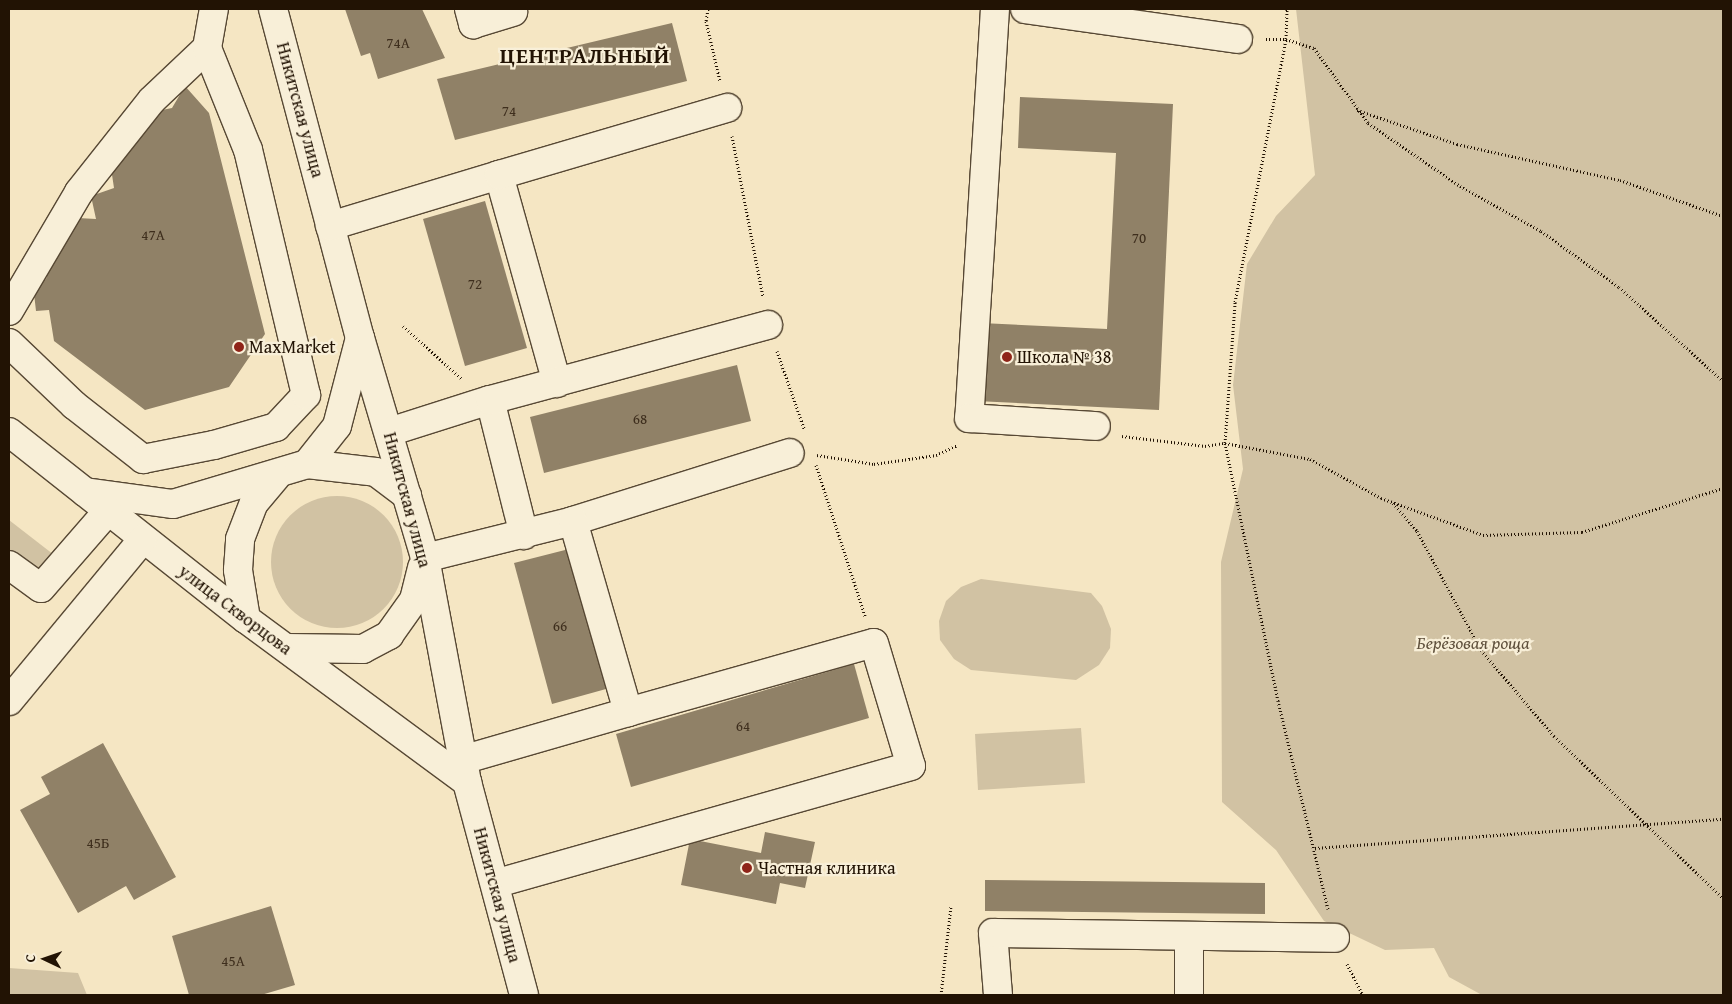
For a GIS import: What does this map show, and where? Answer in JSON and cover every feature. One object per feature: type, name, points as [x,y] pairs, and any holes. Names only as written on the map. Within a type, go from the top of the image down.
[{"type":"street","points":[[9,343],[74,405],[143,459],[214,445],[276,427],[306,395],[248,150],[207,48],[214,9]]},
{"type":"street","name":"Никитская улица","points":[[273,9],[360,338],[407,494],[424,558],[465,771],[524,995]]},
{"type":"street","points":[[469,9],[473,24],[513,12]]},
{"type":"street","points":[[995,9],[969,418],[1096,426]]},
{"type":"street","points":[[1025,9],[1238,39]]},
{"type":"street","points":[[9,311],[79,192],[152,100],[207,48]]},
{"type":"street","points":[[330,226],[727,108]]},
{"type":"street","points":[[499,175],[557,383]]},
{"type":"street","points":[[388,432],[490,400],[768,325]]},
{"type":"street","points":[[308,464],[337,426],[360,338]]},
{"type":"street","points":[[490,400],[524,535]]},
{"type":"street","name":"улица Скворцова","points":[[9,432],[246,619],[465,771]]},
{"type":"street","points":[[287,648],[334,652],[363,649],[389,636],[414,600],[424,558],[524,535],[790,453]]},
{"type":"street","points":[[85,492],[173,504],[276,477],[308,464],[376,472],[407,494]]},
{"type":"street","points":[[246,619],[238,570],[240,539],[254,503],[276,477]]},
{"type":"street","points":[[9,565],[41,588],[108,511]]},
{"type":"street","points":[[574,520],[628,712]]},
{"type":"street","points":[[9,701],[143,539]]},
{"type":"street","points":[[465,771],[628,712],[874,642],[911,766],[495,884]]},
{"type":"street","points":[[998,995],[993,933],[1335,938]]},
{"type":"street","points":[[1189,936],[1189,995]]},
{"type":"path","points":[[1287,9],[1286,39],[1235,302],[1225,443],[1278,701],[1335,938],[1363,995]]},
{"type":"path","points":[[1238,39],[1286,39],[1314,48],[1354,108],[1368,123],[1460,186],[1541,231],[1619,287],[1723,381]]},
{"type":"path","points":[[1354,108],[1457,144],[1620,180],[1723,216]]},
{"type":"path","points":[[403,326],[490,400]]},
{"type":"path","points":[[1225,443],[1310,459],[1393,502],[1483,535],[1582,532],[1723,488]]},
{"type":"path","points":[[1393,502],[1417,531],[1481,650],[1554,736],[1642,824],[1723,898]]},
{"type":"path","points":[[1314,848],[1723,819]]},
{"type":"path","points":[[941,995],[951,906]]},
{"type":"green space","name":"Берёзовая роща","points":[[1296,9],[1723,9],[1723,995],[1482,995],[1449,977],[1434,948],[1385,950],[1324,921],[1276,850],[1222,802],[1221,562],[1243,469],[1233,385],[1247,264],[1276,216],[1315,175]]},
{"type":"green space","points":[[337,496],[362,501],[374,507],[392,525],[398,537],[403,562],[398,587],[392,599],[374,617],[362,623],[337,628],[312,623],[300,617],[282,599],[276,587],[271,562],[276,537],[282,525],[300,507],[312,501]]},
{"type":"green space","points":[[9,520],[58,558],[52,566],[35,572],[9,558]]},
{"type":"green space","points":[[981,579],[1091,593],[1102,606],[1111,629],[1110,648],[1099,665],[1076,680],[971,670],[954,659],[940,640],[939,621],[946,601],[961,587]]},
{"type":"green space","points":[[1081,728],[1085,783],[978,790],[975,734]]},
{"type":"green space","points":[[9,968],[78,973],[87,995],[9,995]]},
{"type":"building","points":[[345,9],[422,9],[445,58],[378,79],[370,53],[361,56]]},
{"type":"building","points":[[672,23],[687,81],[455,140],[437,79]]},
{"type":"building","points":[[185,86],[209,113],[265,334],[229,387],[145,410],[54,341],[49,310],[36,311],[33,285],[46,279],[54,250],[78,218],[96,219],[91,196],[114,188],[111,168],[157,111],[172,108]]},
{"type":"building","points":[[1020,97],[1173,104],[1159,410],[976,401],[981,323],[1107,329],[1116,153],[1018,148]]},
{"type":"building","points":[[485,201],[527,348],[465,366],[423,219]]},
{"type":"building","points":[[737,365],[751,421],[544,473],[530,417]]},
{"type":"building","points":[[569,549],[606,689],[552,704],[514,563]]},
{"type":"building","points":[[854,664],[869,718],[631,787],[616,734]]},
{"type":"building","points":[[103,743],[176,877],[134,900],[126,886],[78,913],[20,810],[50,794],[41,777]]},
{"type":"building","name":"Частная клиника","points":[[765,832],[815,842],[805,888],[780,883],[776,904],[681,885],[690,839],[761,853]]},
{"type":"building","points":[[985,880],[1265,883],[1265,914],[985,911]]},
{"type":"building","points":[[271,906],[295,985],[261,995],[189,995],[172,936]]},
{"type":"place","name":"MaxMarket","points":[[239,347]]},
{"type":"place","name":"Школа № 38","points":[[1007,357]]},
{"type":"place","name":"Частная клиника","points":[[747,868]]},
{"type":"district","name":"ЦЕНТРАЛЬНЫЙ","points":[[585,56]]}]
